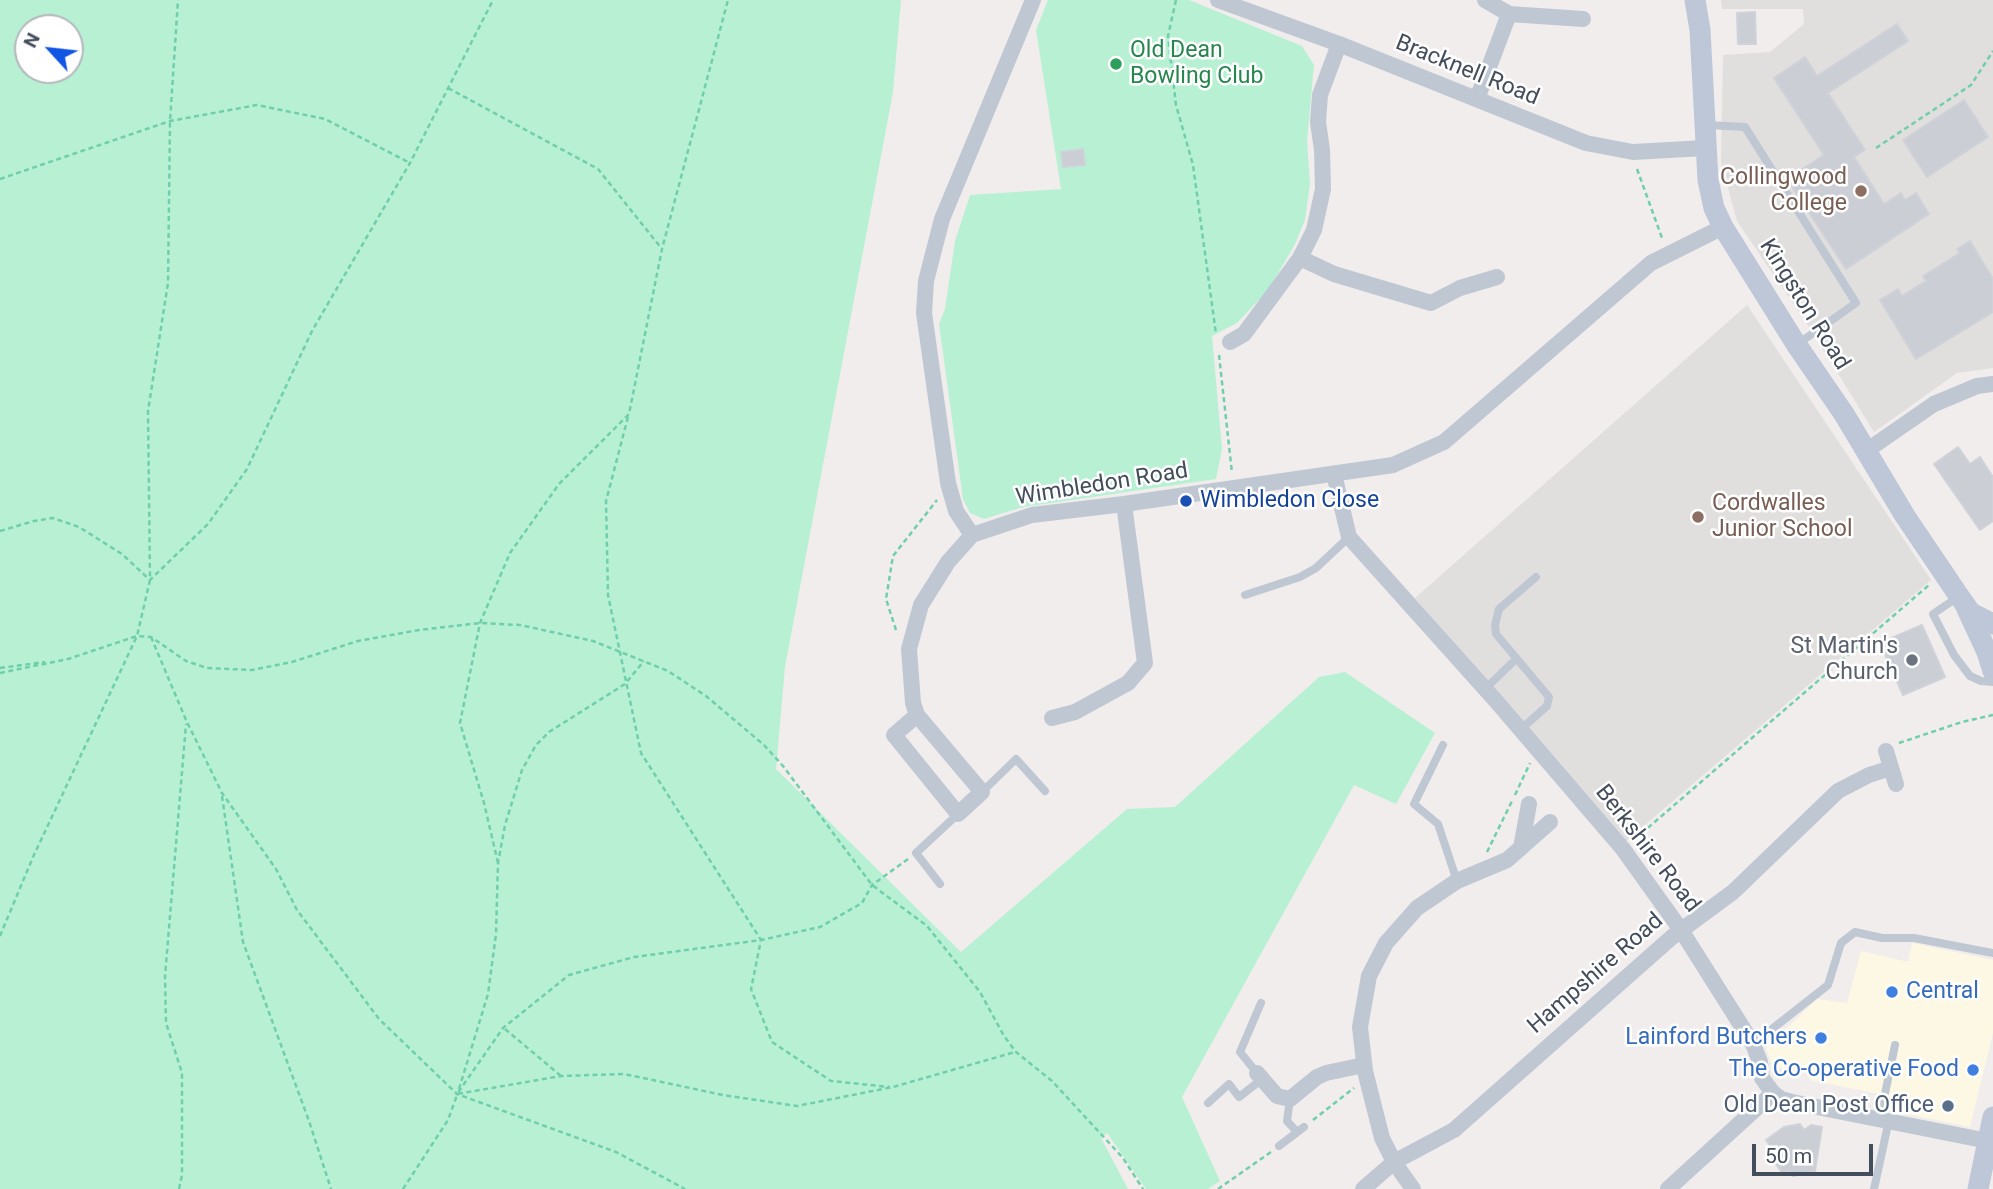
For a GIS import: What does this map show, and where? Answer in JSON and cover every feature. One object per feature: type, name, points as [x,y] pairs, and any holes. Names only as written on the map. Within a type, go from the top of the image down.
[{"type":"street","points":[[917,715],[894,735],[958,814],[982,792],[917,715],[913,703],[909,649],[921,605],[948,562],[972,535],[956,511],[948,483],[924,313],[926,281],[942,219],[1033,0]]},
{"type":"street","name":"Bracknell Road","points":[[1219,0],[1339,44],[1586,143],[1633,152],[1705,148]]},
{"type":"street","points":[[1485,0],[1509,14],[1583,19]]},
{"type":"street","name":"Kingston Road","points":[[1695,0],[1700,30],[1705,148],[1714,208],[1723,227],[1796,344],[1962,601],[1991,653]]},
{"type":"street","points":[[1477,99],[1509,14]]},
{"type":"street","points":[[1224,347],[1244,334],[1300,258],[1314,230],[1323,190],[1318,122],[1320,95],[1339,44]]},
{"type":"street","name":"Wimbledon Road","points":[[972,535],[1032,514],[1124,504],[1393,465],[1444,442],[1651,263],[1723,227]]},
{"type":"street","points":[[1300,258],[1334,274],[1431,303],[1460,288],[1497,277]]},
{"type":"street","points":[[1866,451],[1934,404],[1977,386],[1993,384]]},
{"type":"street","name":"Berkshire Road","points":[[1334,474],[1349,537],[1623,849],[1681,930],[1753,1044],[1760,1062],[1762,1078],[1773,1093]]},
{"type":"street","points":[[1052,718],[1075,712],[1128,683],[1145,663],[1124,504]]},
{"type":"street","name":"Kingston Road","points":[[1962,601],[1971,613],[1993,624]]},
{"type":"street","name":"Hampshire Road","points":[[1363,1189],[1394,1163],[1454,1129],[1681,930],[1733,892],[1838,791],[1869,775],[1894,776],[1886,751]]},
{"type":"street","points":[[1521,848],[1529,804]]},
{"type":"street","points":[[1413,1189],[1394,1163],[1382,1138],[1367,1084],[1360,1027],[1370,976],[1386,943],[1418,908],[1457,881],[1507,860],[1550,822]]},
{"type":"street","points":[[1259,1077],[1277,1096],[1290,1099],[1317,1077],[1364,1065]]},
{"type":"street","points":[[1668,1189],[1773,1093],[1781,1099],[1988,1141]]},
{"type":"street","points":[[1978,1189],[1993,1117]]},
{"type":"lane","points":[[1703,125],[1745,127],[1856,303],[1796,344]]},
{"type":"lane","points":[[1245,595],[1308,573],[1349,537]]},
{"type":"lane","points":[[1520,730],[1550,701],[1496,634],[1496,615],[1499,609],[1536,577]]},
{"type":"lane","points":[[1962,601],[1933,614],[1954,655],[1970,676],[1993,682]]},
{"type":"lane","points":[[1485,689],[1516,659]]},
{"type":"lane","points":[[1443,745],[1414,804],[1438,824],[1457,881]]},
{"type":"lane","points":[[982,792],[1016,759],[1045,791]]},
{"type":"lane","points":[[940,884],[916,853],[958,814]]},
{"type":"lane","points":[[1753,1044],[1828,985],[1841,943],[1855,932],[1882,938],[1914,938],[1993,953]]},
{"type":"lane","points":[[1209,1102],[1229,1084],[1240,1097],[1259,1077],[1240,1052],[1261,1003]]},
{"type":"lane","points":[[1874,1189],[1895,1045]]},
{"type":"lane","points":[[1279,1146],[1301,1129],[1287,1121],[1290,1099]]},
{"type":"path","points":[[0,936],[33,857],[136,636],[150,580],[148,411],[167,283],[170,121],[178,0]]},
{"type":"path","points":[[150,580],[208,524],[247,469],[312,331],[410,163],[493,0]]},
{"type":"path","points":[[729,0],[662,249],[629,414],[606,501],[608,595],[641,754],[761,940],[751,989],[772,1042],[831,1081],[893,1087]]},
{"type":"path","points":[[1176,0],[1168,36],[1169,50],[1176,105],[1193,165],[1224,347],[1234,487]]},
{"type":"path","points":[[1875,148],[1970,85],[1993,51]]},
{"type":"path","points":[[448,88],[598,169],[662,249]]},
{"type":"path","points":[[0,179],[170,121],[257,105],[325,119],[410,163]]},
{"type":"path","points":[[1633,152],[1668,255]]},
{"type":"path","points":[[498,863],[484,803],[460,723],[480,623],[510,553],[559,484],[629,414]]},
{"type":"path","points":[[909,649],[895,628],[886,599],[893,556],[948,483]]},
{"type":"path","points":[[0,531],[34,520],[53,518],[79,527],[122,554],[150,580]]},
{"type":"path","points":[[1623,849],[1929,584]]},
{"type":"path","points":[[0,673],[68,659],[136,636],[150,637],[186,661],[207,668],[252,670],[292,662],[358,641],[480,623],[520,625],[593,641],[668,671],[706,696],[764,745],[783,766],[872,885],[927,926],[979,992],[1016,1052],[1052,1081],[1123,1158],[1143,1189]]},
{"type":"path","points":[[150,637],[222,793],[276,869],[296,911],[379,1019],[457,1094],[616,1152],[685,1189]]},
{"type":"path","points":[[0,668],[68,659]]},
{"type":"path","points":[[403,1189],[448,1121],[488,994],[495,934],[498,863],[505,825],[522,770],[548,732],[625,684],[644,661]]},
{"type":"path","points":[[1886,751],[1899,743],[1962,722],[1993,715]]},
{"type":"path","points":[[179,1189],[182,1175],[182,1073],[166,1023],[164,976],[187,720]]},
{"type":"path","points":[[1476,873],[1531,763]]},
{"type":"path","points":[[222,793],[243,942],[331,1189]]},
{"type":"path","points":[[457,1094],[503,1028],[569,975],[634,957],[761,940],[820,927],[862,903],[872,885],[916,853]]},
{"type":"path","points":[[503,1028],[561,1076]]},
{"type":"path","points":[[457,1094],[561,1076],[624,1074],[723,1096],[797,1106],[893,1087],[1016,1052]]},
{"type":"path","points":[[1301,1129],[1357,1085],[1367,1084]]},
{"type":"path","points":[[1218,1189],[1279,1146]]},
{"type":"shaded area","name":"Collingwood College","points":[[1721,0],[1993,0],[1993,368],[1957,373],[1874,432],[1811,330],[1737,221],[1721,162],[1723,55],[1770,52],[1804,24],[1803,9],[1722,9]]},
{"type":"shaded area","name":"Cordwalles Junior School","points":[[1747,305],[1931,580],[1625,842],[1415,598]]},
{"type":"shaded area","points":[[1912,943],[1993,960],[1993,1033],[1970,1127],[1902,1113],[1904,1099],[1810,1080],[1810,1072],[1773,1067],[1766,1048],[1817,999],[1847,1003],[1861,951],[1908,962]]},
{"type":"green space","points":[[0,0],[901,0],[893,92],[785,667],[776,769],[961,952],[1127,809],[1175,807],[1319,677],[1345,672],[1435,733],[1396,804],[1354,785],[1182,1097],[1220,1181],[1208,1189],[1146,1189],[1107,1133],[1101,1138],[1128,1189],[0,1189]]},
{"type":"green space","points":[[1048,0],[1189,0],[1302,46],[1314,65],[1307,141],[1310,184],[1305,220],[1295,244],[1269,289],[1237,323],[1212,336],[1222,449],[1216,479],[1023,507],[984,519],[970,513],[963,499],[939,324],[945,309],[955,241],[970,195],[1061,189],[1036,30]]},
{"type":"building","points":[[1755,12],[1756,44],[1738,44],[1737,13]]},
{"type":"building","points":[[1897,24],[1908,41],[1828,93],[1865,150],[1854,157],[1884,204],[1901,193],[1905,200],[1916,193],[1929,214],[1846,269],[1787,179],[1824,155],[1774,78],[1805,57],[1817,76]]},
{"type":"building","points":[[1964,100],[1988,137],[1927,177],[1903,140]]},
{"type":"building","points":[[1083,149],[1085,165],[1063,167],[1061,152]]},
{"type":"building","points":[[1970,241],[1993,279],[1993,312],[1916,359],[1880,300],[1898,289],[1902,296],[1926,281],[1923,276],[1960,253],[1957,249]]},
{"type":"building","points":[[1958,447],[1970,464],[1980,457],[1993,477],[1993,521],[1980,530],[1934,464]]},
{"type":"building","name":"St Martin's Church","points":[[1922,625],[1945,677],[1903,695],[1880,643]]},
{"type":"building","points":[[1800,1124],[1804,1130],[1811,1125],[1822,1127],[1815,1171],[1793,1176],[1788,1170],[1783,1174],[1770,1156],[1775,1153],[1766,1140],[1784,1127]]},
{"type":"place","name":"Old Dean Bowling Club","points":[[1116,64]]},
{"type":"place","name":"Collingwood College","points":[[1861,191]]},
{"type":"place","name":"Wimbledon Close","points":[[1186,501]]},
{"type":"place","name":"Cordwalles Junior School","points":[[1698,517]]},
{"type":"place","name":"St Martin's Church","points":[[1912,660]]},
{"type":"place","name":"Central","points":[[1892,992]]},
{"type":"place","name":"Lainford Butchers","points":[[1821,1038]]},
{"type":"place","name":"The Co-operative Food","points":[[1973,1070]]},
{"type":"place","name":"Old Dean Post Office","points":[[1948,1106]]}]
